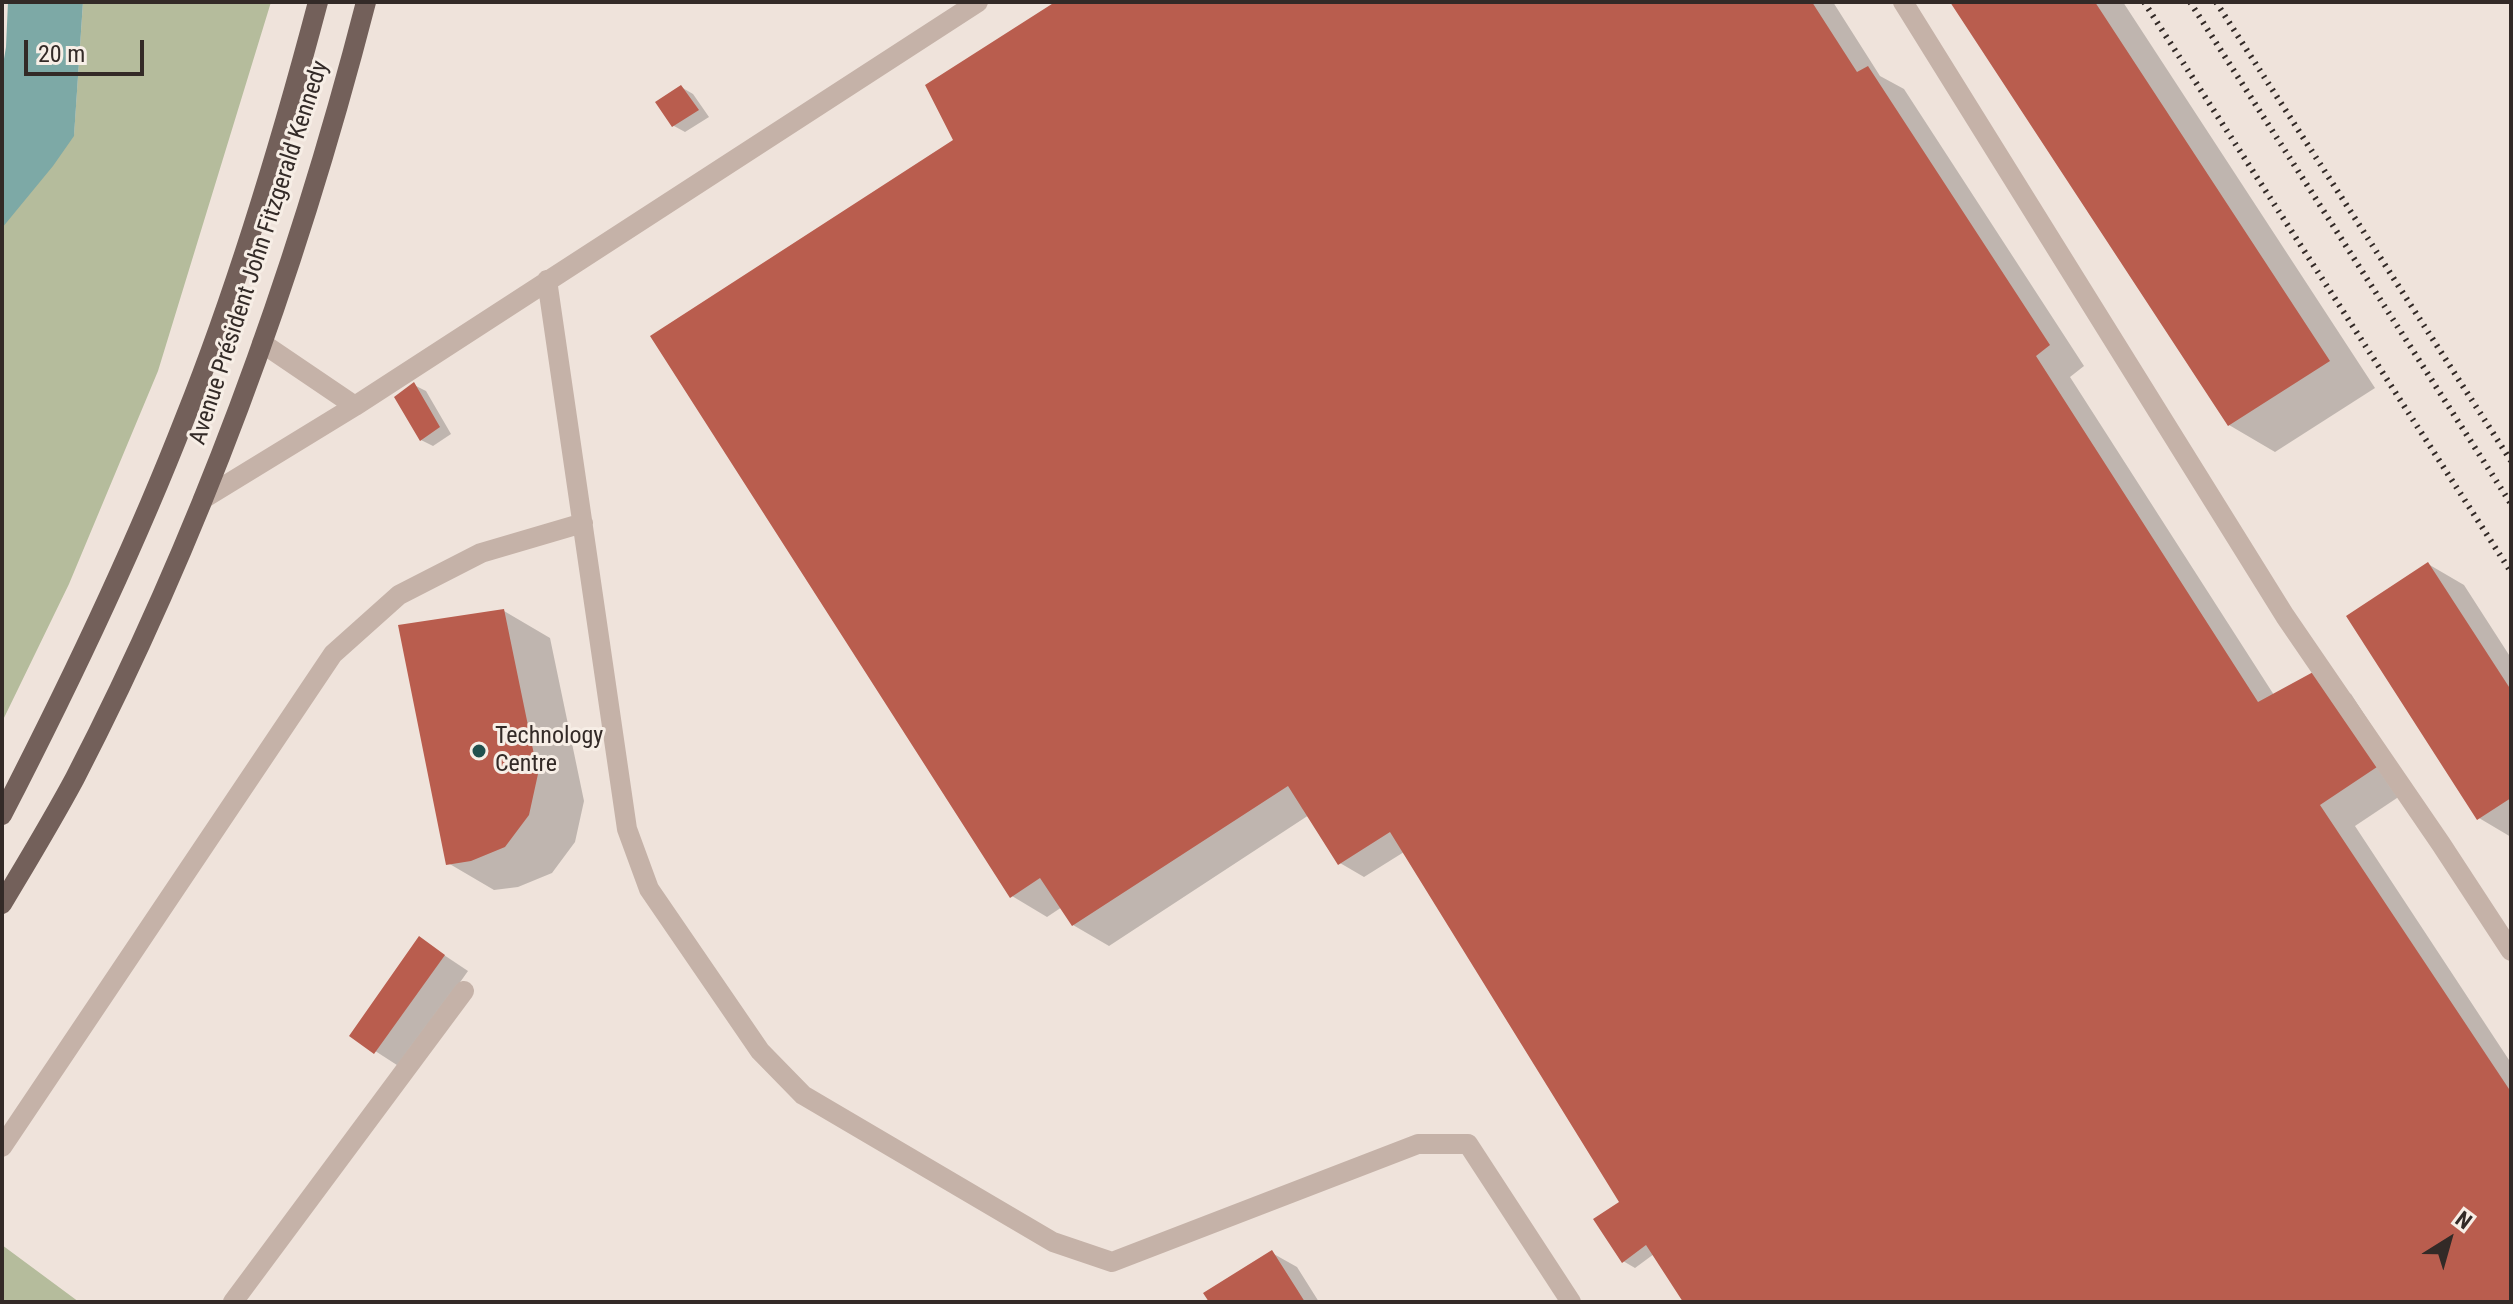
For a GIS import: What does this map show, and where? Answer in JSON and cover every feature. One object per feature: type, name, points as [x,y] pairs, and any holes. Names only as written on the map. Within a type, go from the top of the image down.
[{"type":"main road","name":"Avenue Président John Fitzgerald Kennedy","points":[[2,815],[107,604],[187,415],[267,181],[318,2]]},
{"type":"main road","name":"Avenue Président John Fitzgerald Kennedy","points":[[2,904],[49,825],[92,743],[136,654],[203,499],[262,343],[312,193],[366,2]]},
{"type":"lane","points":[[203,499],[355,406],[978,2]]},
{"type":"lane","points":[[1903,2],[2285,616],[2511,951]]},
{"type":"lane","points":[[547,280],[627,829],[649,889],[760,1051],[803,1095],[1053,1242],[1112,1262],[1418,1144],[1468,1144],[1571,1302]]},
{"type":"lane","points":[[262,343],[355,406]]},
{"type":"lane","points":[[2,1147],[333,654],[399,595],[481,553],[583,523]]},
{"type":"lane","points":[[233,1302],[464,991]]},
{"type":"green space","points":[[83,2],[271,2],[158,371],[69,584],[2,722],[2,105],[74,135]]},
{"type":"green space","points":[[2,1245],[79,1302],[2,1302]]},
{"type":"water","points":[[8,2],[83,2],[74,136],[2,228],[2,71]]},
{"type":"building","points":[[1055,2],[1812,2],[1857,72],[1868,66],[2050,345],[2036,356],[2258,702],[2315,671],[2377,767],[2320,805],[2511,1092],[2511,1302],[1683,1302],[1646,1245],[1622,1263],[1593,1219],[1619,1202],[1390,832],[1338,865],[1288,786],[1072,926],[1040,878],[1010,898],[650,336],[953,140],[925,85]]},
{"type":"building","points":[[1950,2],[2095,2],[2330,361],[2228,426]]},
{"type":"building","points":[[681,85],[699,110],[672,127],[655,102]]},
{"type":"building","points":[[414,382],[440,427],[420,441],[394,397]]},
{"type":"building","points":[[2428,562],[2511,690],[2511,798],[2477,820],[2346,616]]},
{"type":"building","name":"Technology Centre","points":[[504,609],[538,774],[529,815],[505,847],[471,861],[446,865],[398,625]]},
{"type":"building","points":[[419,936],[445,955],[374,1054],[349,1036]]},
{"type":"building","points":[[1272,1250],[1305,1302],[1209,1302],[1203,1293]]},
{"type":"railway","points":[[2144,2],[2511,572]]},
{"type":"railway","points":[[2190,2],[2511,504]]},
{"type":"railway","points":[[2216,2],[2511,461]]},
{"type":"place","name":"Technology Centre","points":[[479,751]]}]
